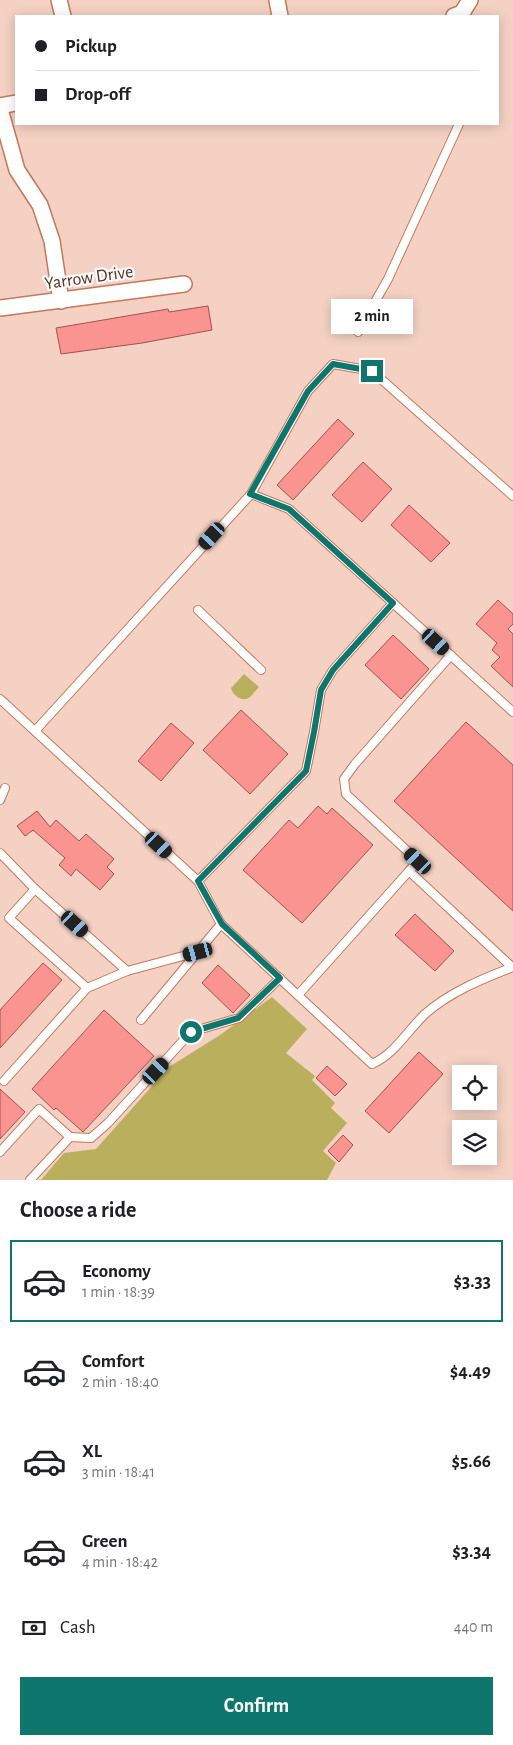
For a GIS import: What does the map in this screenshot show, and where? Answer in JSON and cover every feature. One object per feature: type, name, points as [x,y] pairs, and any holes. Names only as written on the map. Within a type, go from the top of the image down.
[{"type":"street","points":[[59,0],[63,15]]},
{"type":"street","points":[[277,0],[280,15]]},
{"type":"street","points":[[459,15],[470,0]]},
{"type":"street","points":[[15,102],[0,108],[17,170],[40,205],[52,242],[61,301]]},
{"type":"street","name":"Yarrow Drive","points":[[0,308],[184,284]]},
{"type":"lane","points":[[358,332],[388,280],[459,125]]},
{"type":"lane","points":[[35,731],[250,494],[308,391],[333,364],[372,371],[513,496]]},
{"type":"lane","points":[[250,494],[289,509],[513,712]]},
{"type":"lane","points":[[198,881],[306,771],[321,690],[333,670],[393,603]]},
{"type":"lane","points":[[198,610],[262,670]]},
{"type":"lane","points":[[298,995],[418,861],[346,794],[344,779],[451,655]]},
{"type":"lane","points":[[0,699],[198,881],[222,924],[372,1064],[384,1058],[425,1015],[451,995],[512,967],[409,871]]},
{"type":"lane","points":[[0,800],[5,788]]},
{"type":"lane","points":[[0,854],[127,971]]},
{"type":"lane","points":[[35,888],[9,918],[87,988]]},
{"type":"lane","points":[[141,1020],[222,924]]},
{"type":"lane","points":[[4,1080],[87,988],[127,971],[198,952]]},
{"type":"lane","points":[[1,1150],[39,1109],[70,1137],[91,1138],[108,1123],[191,1032],[238,1018],[280,978]]},
{"type":"lane","points":[[30,1180],[70,1137]]},
{"type":"shaded area","points":[[244,674],[259,687],[247,699],[241,699],[236,696],[231,688]]},
{"type":"shaded area","points":[[272,997],[307,1029],[286,1053],[315,1076],[312,1080],[335,1103],[331,1108],[347,1123],[323,1151],[336,1163],[327,1180],[41,1180],[64,1153],[96,1149],[169,1067],[220,1035]]},
{"type":"building","points":[[208,306],[212,330],[142,343],[61,354],[56,328],[168,309],[169,312]]},
{"type":"building","points":[[338,419],[354,434],[293,500],[277,485]]},
{"type":"building","points":[[363,462],[392,489],[362,522],[332,495]]},
{"type":"building","points":[[409,505],[450,543],[431,562],[391,525]]},
{"type":"building","points":[[498,600],[513,614],[513,624],[508,629],[513,634],[513,687],[491,666],[500,657],[492,650],[497,643],[476,624]]},
{"type":"building","points":[[393,635],[429,669],[401,699],[365,665]]},
{"type":"building","points":[[241,710],[288,754],[250,794],[203,750]]},
{"type":"building","points":[[466,722],[513,765],[513,911],[394,801]]},
{"type":"building","points":[[171,723],[194,743],[161,781],[138,761]]},
{"type":"building","points":[[318,806],[327,814],[332,808],[373,845],[302,923],[243,870],[289,820],[298,828]]},
{"type":"building","points":[[37,811],[50,827],[56,820],[79,841],[86,834],[114,859],[107,867],[114,874],[100,890],[76,869],[71,876],[59,865],[65,858],[33,830],[25,836],[17,826]]},
{"type":"building","points":[[415,914],[454,951],[435,971],[395,935]]},
{"type":"building","points":[[43,963],[62,980],[0,1048],[0,1010]]},
{"type":"building","points":[[218,965],[250,995],[233,1013],[202,983]]},
{"type":"building","points":[[104,1010],[154,1056],[83,1132],[56,1108],[54,1110],[32,1089]]},
{"type":"building","points":[[419,1052],[443,1074],[389,1133],[365,1111]]},
{"type":"building","points":[[327,1066],[347,1084],[335,1096],[316,1078]]},
{"type":"building","points":[[0,1089],[25,1112],[0,1139]]},
{"type":"building","points":[[343,1135],[353,1145],[339,1162],[328,1151]]},
{"type":"route","points":[[191,1032],[238,1018],[280,978],[222,924],[198,881],[306,771],[321,690],[333,670],[393,603],[289,509],[250,494],[308,391],[333,364],[372,371]]}]
